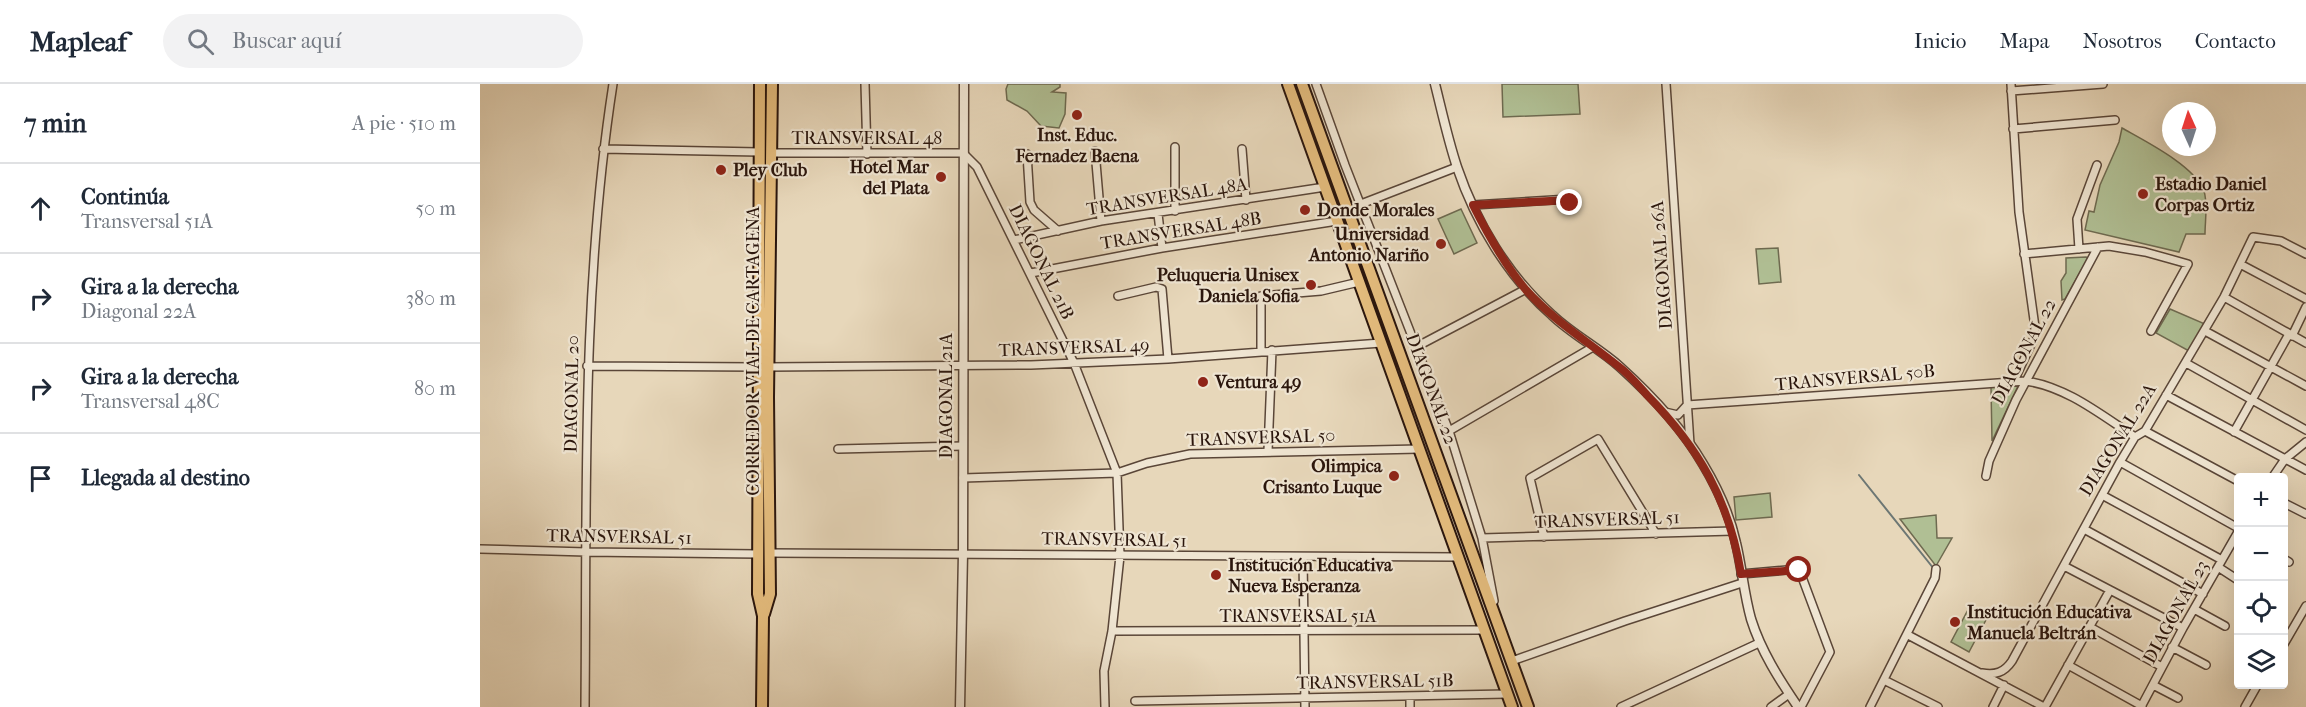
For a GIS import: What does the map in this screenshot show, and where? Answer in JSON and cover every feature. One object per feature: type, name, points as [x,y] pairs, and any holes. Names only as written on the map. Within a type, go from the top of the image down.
[{"type":"main road","name":"CORREDOR VIAL DE CARTAGENA","points":[[760,84],[764,554],[770,594],[763,616],[762,707]]},
{"type":"main road","name":"CORREDOR VIAL DE CARTAGENA","points":[[763,367],[772,84]]},
{"type":"main road","name":"DIAGONAL 22","points":[[1288,84],[1512,707]]},
{"type":"main road","name":"DIAGONAL 22","points":[[1302,84],[1497,618],[1527,707]]},
{"type":"street","name":"DIAGONAL 20","points":[[585,707],[587,366],[592,270],[603,149],[613,84]]},
{"type":"street","points":[[865,84],[867,154]]},
{"type":"street","name":"DIAGONAL 21A","points":[[960,707],[963,553],[963,84]]},
{"type":"street","points":[[1316,84],[1449,431],[1482,538],[1497,618]]},
{"type":"street","points":[[1434,84],[1457,167],[1496,250],[1526,289],[1554,317],[1620,367],[1662,410],[1690,445],[1717,489],[1733,531],[1742,578],[1759,643],[1799,707],[1830,652],[1799,570],[1742,578],[1512,661]]},
{"type":"street","name":"DIAGONAL 26A","points":[[1666,84],[1690,445]]},
{"type":"street","points":[[2014,381],[2035,331],[2024,254],[2011,87],[2103,84]]},
{"type":"street","points":[[2013,129],[2115,120]]},
{"type":"street","points":[[1175,147],[1175,211]]},
{"type":"street","points":[[1242,148],[1246,200]]},
{"type":"street","points":[[603,149],[759,153]]},
{"type":"street","points":[[1095,151],[1101,221]]},
{"type":"street","name":"TRANSVERSAL 48","points":[[771,153],[963,153]]},
{"type":"street","name":"DIAGONAL 21B","points":[[963,153],[977,167],[1031,273],[1074,363],[1116,473],[1120,556],[1112,631],[1104,671],[1105,707]]},
{"type":"street","name":"DIAGONAL 21B","points":[[1027,154],[1030,202],[1034,210],[1058,231]]},
{"type":"street","points":[[2079,249],[2077,219],[2097,165]]},
{"type":"street","points":[[1361,204],[1457,167]]},
{"type":"street","name":"TRANSVERSAL 48A","points":[[1014,240],[1101,221],[1325,187]]},
{"type":"street","points":[[1473,205],[1570,200],[1570,203]]},
{"type":"street","points":[[1158,214],[1162,248]]},
{"type":"street","name":"TRANSVERSAL 48B","points":[[1031,273],[1162,248],[1337,221]]},
{"type":"street","name":"DIAGONAL 22A","points":[[1982,673],[2002,672],[2009,665],[2120,462],[2135,437],[2145,431],[2205,331],[2253,237],[2281,241],[2306,254]]},
{"type":"street","points":[[2024,254],[2098,247],[2124,248],[2188,264],[2151,331]]},
{"type":"street","name":"DIAGONAL 22","points":[[1986,476],[1989,461],[2026,381],[2098,247]]},
{"type":"street","points":[[2240,264],[2306,299]]},
{"type":"street","points":[[1261,351],[1261,296],[1321,291],[1359,282]]},
{"type":"street","points":[[1118,296],[1156,287],[1162,289],[1168,359]]},
{"type":"street","points":[[1416,346],[1526,289]]},
{"type":"street","points":[[2224,297],[2306,343]]},
{"type":"street","points":[[2234,432],[2306,307]]},
{"type":"street","points":[[2205,331],[2306,386]]},
{"type":"street","name":"TRANSVERSAL 49","points":[[587,366],[963,366],[1074,363],[1168,359],[1381,343]]},
{"type":"street","points":[[1449,431],[1593,348]]},
{"type":"street","points":[[1268,451],[1272,350]]},
{"type":"street","points":[[2186,363],[2306,430]]},
{"type":"street","name":"TRANSVERSAL 50B","points":[[1662,410],[1670,415],[1678,415],[1687,405],[2026,381],[2054,387],[2068,394],[2135,437]]},
{"type":"street","points":[[2166,395],[2306,470]]},
{"type":"street","points":[[2145,431],[2234,479]]},
{"type":"street","points":[[1544,537],[1530,478],[1598,439],[1656,534]]},
{"type":"street","points":[[2275,473],[2285,459],[2306,442]]},
{"type":"street","points":[[838,449],[963,446]]},
{"type":"street","name":"TRANSVERSAL 50","points":[[963,478],[1116,473],[1147,463],[1190,454],[1419,449]]},
{"type":"street","points":[[2120,462],[2234,528]]},
{"type":"street","points":[[2102,495],[2220,564],[2234,576]]},
{"type":"street","points":[[2288,505],[2306,514]]},
{"type":"street","points":[[2084,529],[2203,594]]},
{"type":"street","name":"TRANSVERSAL 51","points":[[1482,538],[1733,531]]},
{"type":"street","name":"DIAGONAL 23","points":[[2142,707],[2182,628],[2234,538]]},
{"type":"street","name":"TRANSVERSAL 51","points":[[480,549],[764,554],[963,553],[1458,557]]},
{"type":"street","points":[[1303,557],[1305,707]]},
{"type":"street","points":[[2064,566],[2182,628]]},
{"type":"street","points":[[1870,707],[1935,578],[1936,569]]},
{"type":"street","points":[[1908,634],[2044,707],[2110,590]]},
{"type":"street","points":[[2288,637],[2304,615],[2306,606]]},
{"type":"street","points":[[2194,609],[2225,626]]},
{"type":"street","points":[[2090,627],[2162,667]]},
{"type":"street","name":"TRANSVERSAL 51A","points":[[1112,631],[1484,630]]},
{"type":"street","points":[[1621,707],[1759,643]]},
{"type":"street","points":[[2172,647],[2206,665]]},
{"type":"street","points":[[2068,665],[2142,707]]},
{"type":"street","points":[[1884,680],[1938,707]]},
{"type":"street","points":[[1993,707],[2004,685]]},
{"type":"street","points":[[2153,685],[2178,698]]},
{"type":"street","points":[[2245,706],[2255,689]]},
{"type":"street","name":"TRANSVERSAL 51B","points":[[1135,701],[1209,704],[1305,698],[1507,694]]},
{"type":"street","points":[[1771,707],[1789,694]]},
{"type":"street","points":[[1410,696],[1410,707]]},
{"type":"green space","points":[[1008,84],[1060,84],[1060,87],[1052,92],[1066,93],[1065,114],[1059,128],[1041,126],[1027,111],[1007,100]]},
{"type":"green space","points":[[1502,84],[1578,84],[1580,114],[1503,117]]},
{"type":"green space","name":"Estadio Daniel Corpas Ortiz","points":[[2122,128],[2156,147],[2162,151],[2162,156],[2169,156],[2191,172],[2204,191],[2205,234],[2186,234],[2179,252],[2085,230],[2089,211],[2094,212],[2100,185],[2119,142]]},
{"type":"green space","points":[[1461,209],[1477,243],[1454,254],[1438,219]]},
{"type":"green space","points":[[1778,248],[1781,282],[1759,284],[1756,249]]},
{"type":"green space","points":[[2066,258],[2088,258],[2065,299],[2062,300],[2061,281],[2066,273]]},
{"type":"green space","points":[[2170,309],[2205,324],[2189,351],[2156,333]]},
{"type":"green space","points":[[2018,386],[1992,441],[1991,387]]},
{"type":"green space","points":[[1770,493],[1772,517],[1736,520],[1734,497]]},
{"type":"green space","points":[[1936,515],[1937,538],[1952,538],[1936,566],[1900,519]]},
{"type":"green space","points":[[1970,606],[1988,616],[1969,652],[1951,642]]},
{"type":"waterway","points":[[1859,475],[1934,569]]},
{"type":"place","name":"Inst. Educ. Fernadez Baena","points":[[1077,115]]},
{"type":"place","name":"Pley Club","points":[[721,170]]},
{"type":"place","name":"Hotel Mar del Plata","points":[[941,177]]},
{"type":"place","name":"Estadio Daniel Corpas Ortiz","points":[[2143,194]]},
{"type":"place","name":"Donde Morales","points":[[1305,210]]},
{"type":"place","name":"Universidad Antonio Nariño","points":[[1441,244]]},
{"type":"place","name":"Peluqueria Unisex Daniela Sofia","points":[[1311,285]]},
{"type":"place","name":"Ventura 49","points":[[1203,382]]},
{"type":"place","name":"Olimpica Crisanto Luque","points":[[1394,476]]},
{"type":"place","name":"Institución Educativa Nueva Esperanza","points":[[1216,575]]},
{"type":"place","name":"Institución Educativa Manuela Beltrán","points":[[1955,622]]},
{"type":"route","points":[[1570,203],[1570,200],[1473,205],[1496,250],[1526,289],[1554,317],[1620,367],[1662,410],[1690,445],[1704,465],[1724,504],[1737,546],[1741,574],[1799,570]]}]
